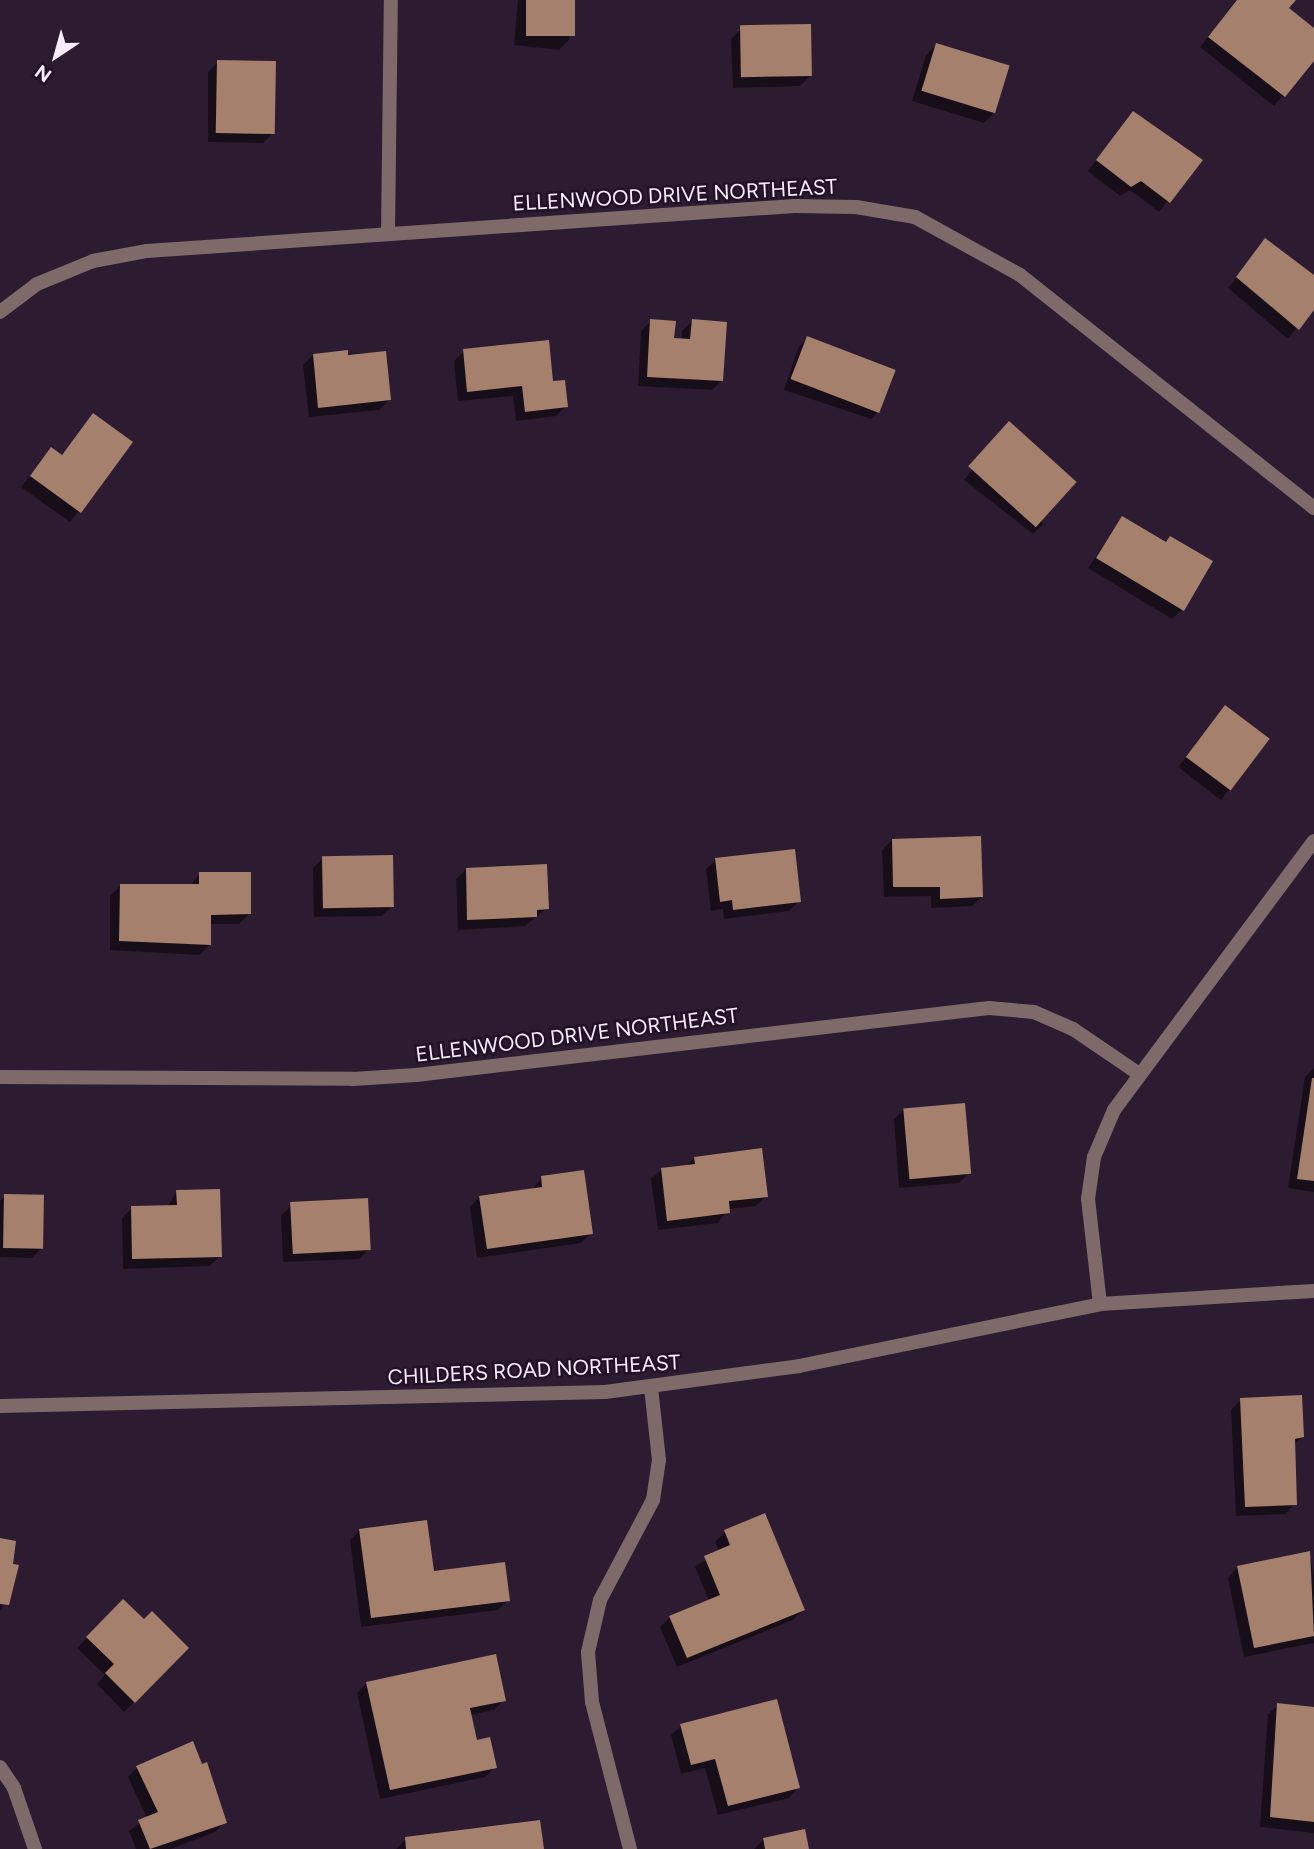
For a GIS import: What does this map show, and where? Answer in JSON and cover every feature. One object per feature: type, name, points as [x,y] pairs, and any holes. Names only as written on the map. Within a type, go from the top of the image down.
[{"type":"street","points":[[388,233],[391,0]]},
{"type":"street","name":"ELLENWOOD DRIVE NORTHEAST","points":[[0,313],[37,284],[93,261],[147,251],[794,206],[856,207],[915,217],[1020,275],[1314,508]]},
{"type":"street","points":[[1100,1304],[1088,1199],[1094,1157],[1114,1110],[1314,841]]},
{"type":"street","name":"ELLENWOOD DRIVE NORTHEAST","points":[[0,1077],[353,1079],[416,1075],[989,1008],[1034,1012],[1073,1029],[1139,1074]]},
{"type":"street","name":"CHILDERS ROAD NORTHEAST","points":[[0,1406],[484,1396],[651,1388],[799,1366],[1100,1304],[1314,1291]]},
{"type":"street","points":[[629,1849],[592,1702],[588,1652],[600,1600],[653,1500],[658,1447],[651,1388]]},
{"type":"street","points":[[0,1767],[14,1787],[35,1849]]},
{"type":"building","points":[[526,0],[575,0],[575,36],[526,36]]},
{"type":"building","points":[[1237,0],[1296,0],[1289,8],[1314,28],[1314,61],[1285,97],[1208,37]]},
{"type":"building","points":[[811,24],[812,76],[741,77],[740,25]]},
{"type":"building","points":[[936,43],[1010,66],[995,113],[921,91]]},
{"type":"building","points":[[217,60],[276,61],[275,134],[216,133]]},
{"type":"building","points":[[1133,111],[1203,160],[1170,203],[1141,181],[1131,187],[1096,160]]},
{"type":"building","points":[[1265,238],[1314,275],[1314,310],[1299,330],[1236,277]]},
{"type":"building","points":[[650,319],[676,321],[674,338],[690,339],[692,319],[727,322],[723,381],[647,377]]},
{"type":"building","points":[[807,336],[896,370],[879,413],[791,379]]},
{"type":"building","points":[[549,340],[553,381],[565,380],[568,407],[525,412],[522,386],[467,392],[463,349]]},
{"type":"building","points":[[348,350],[348,355],[386,351],[391,400],[318,408],[313,354]]},
{"type":"building","points":[[93,413],[133,442],[81,513],[30,476],[51,447],[62,455]]},
{"type":"building","points":[[1009,421],[1077,482],[1036,527],[968,466]]},
{"type":"building","points":[[1122,516],[1166,542],[1170,536],[1213,561],[1184,611],[1096,558]]},
{"type":"building","points":[[1225,705],[1270,739],[1231,791],[1186,757]]},
{"type":"building","points":[[981,836],[983,897],[940,899],[940,887],[893,887],[892,839]]},
{"type":"building","points":[[795,849],[801,902],[733,910],[732,900],[720,902],[715,858]]},
{"type":"building","points":[[393,855],[394,907],[323,908],[322,856]]},
{"type":"building","points":[[547,864],[549,909],[537,910],[537,917],[467,920],[466,868]]},
{"type":"building","points":[[199,872],[251,872],[251,914],[211,915],[211,945],[119,941],[120,884],[199,884]]},
{"type":"building","points":[[1314,1078],[1314,1181],[1297,1179]]},
{"type":"building","points":[[965,1103],[971,1174],[909,1179],[903,1108]]},
{"type":"building","points":[[762,1148],[768,1197],[729,1201],[730,1213],[667,1221],[661,1168],[695,1164],[694,1157]]},
{"type":"building","points":[[584,1170],[593,1234],[487,1249],[479,1196],[542,1187],[541,1176]]},
{"type":"building","points":[[220,1189],[222,1257],[132,1259],[131,1206],[177,1205],[176,1190]]},
{"type":"building","points":[[4,1194],[44,1195],[43,1249],[3,1248]]},
{"type":"building","points":[[368,1198],[371,1250],[293,1254],[290,1202]]},
{"type":"building","points":[[1302,1395],[1304,1437],[1295,1439],[1297,1505],[1245,1507],[1240,1398]]},
{"type":"building","points":[[765,1513],[805,1610],[687,1658],[669,1616],[720,1595],[704,1556],[730,1545],[724,1530]]},
{"type":"building","points":[[427,1520],[434,1571],[505,1562],[510,1601],[371,1618],[359,1529]]},
{"type":"building","points":[[0,1538],[16,1541],[13,1564],[19,1565],[9,1605],[0,1604]]},
{"type":"building","points":[[1310,1551],[1314,1636],[1254,1648],[1237,1566]]},
{"type":"building","points":[[123,1599],[144,1619],[152,1611],[189,1648],[135,1703],[105,1673],[114,1664],[86,1637]]},
{"type":"building","points":[[496,1654],[506,1701],[470,1708],[477,1740],[490,1737],[497,1768],[390,1790],[366,1682]]},
{"type":"building","points":[[777,1699],[800,1788],[728,1806],[715,1759],[691,1765],[680,1724]]},
{"type":"building","points":[[1277,1703],[1314,1707],[1314,1822],[1270,1817]]},
{"type":"building","points":[[193,1741],[202,1764],[207,1762],[227,1823],[150,1849],[138,1820],[158,1812],[136,1766]]},
{"type":"building","points":[[540,1820],[544,1849],[406,1849],[405,1837]]},
{"type":"building","points":[[805,1829],[809,1849],[765,1849],[763,1838]]}]
